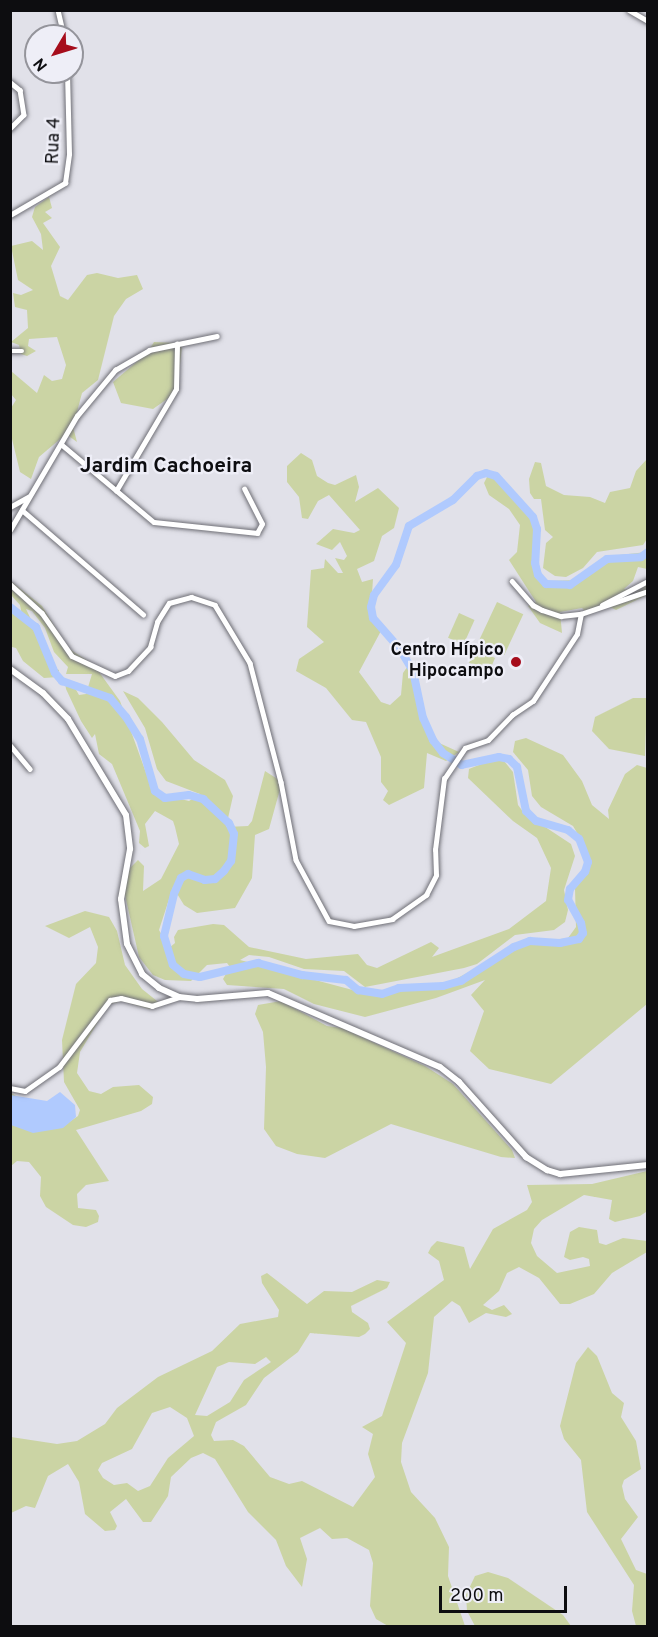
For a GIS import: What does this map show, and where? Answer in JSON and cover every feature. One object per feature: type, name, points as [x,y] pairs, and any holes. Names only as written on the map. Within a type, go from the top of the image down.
[{"type":"main road","points":[[10,669],[59,708],[118,798],[130,833],[121,899],[127,944],[142,974],[179,997],[268,993],[440,1067],[459,1082],[526,1157],[547,1170],[560,1174],[648,1165]]},
{"type":"street","points":[[629,10],[648,21]]},
{"type":"street","name":"Rua 4","points":[[10,82],[20,90],[23,118],[10,129]]},
{"type":"street","name":"Rua 4","points":[[10,215],[65,183],[69,154],[67,84]]},
{"type":"street","points":[[10,530],[77,416],[115,370],[140,354],[217,336]]},
{"type":"street","points":[[116,491],[170,402],[178,374],[177,344]]},
{"type":"street","points":[[10,351],[22,351]]},
{"type":"street","points":[[60,444],[154,522],[257,533],[262,524],[244,489]]},
{"type":"street","points":[[10,507],[31,495]]},
{"type":"street","points":[[22,510],[143,614]]},
{"type":"street","points":[[512,581],[533,605],[542,610],[561,616],[580,616],[648,581]]},
{"type":"street","points":[[10,584],[42,613],[72,656],[115,676],[128,671],[150,647],[157,622],[169,603],[191,597],[215,605],[250,663],[281,782],[290,845],[321,907],[337,925],[392,919],[426,895],[436,875],[435,844],[444,778],[461,753],[470,745],[488,740],[512,715],[532,701],[577,634],[580,616]]},
{"type":"street","points":[[598,608],[648,591]]},
{"type":"street","points":[[10,745],[30,769]]},
{"type":"street","points":[[10,1088],[25,1091],[59,1067],[110,1000],[121,998],[152,1006],[179,997]]},
{"type":"green space","points":[[49,197],[52,208],[45,212],[52,218],[43,223],[60,247],[51,266],[60,296],[68,300],[87,275],[97,273],[118,278],[137,275],[143,289],[126,299],[114,316],[98,380],[82,393],[73,427],[77,442],[66,434],[39,457],[31,479],[20,472],[12,439],[11,408],[16,400],[11,394],[11,371],[37,393],[44,375],[52,381],[62,379],[66,365],[57,337],[29,339],[28,346],[36,351],[27,356],[21,354],[19,345],[11,342],[28,328],[27,310],[15,307],[13,293],[21,295],[33,290],[18,280],[11,246],[32,241],[43,250],[41,234],[32,217],[35,207]]},
{"type":"green space","points":[[154,342],[176,343],[182,347],[177,392],[153,409],[121,403],[113,382],[147,353]]},
{"type":"green space","points":[[301,453],[312,460],[317,476],[328,483],[335,485],[356,475],[359,487],[355,502],[378,488],[399,508],[394,528],[382,536],[374,561],[357,569],[362,582],[373,579],[371,608],[382,629],[359,672],[381,702],[390,705],[401,695],[403,673],[410,663],[426,727],[437,742],[459,752],[446,761],[427,753],[424,788],[389,805],[383,800],[388,791],[381,782],[381,757],[366,722],[352,720],[326,688],[296,671],[299,659],[324,642],[307,627],[311,570],[324,568],[325,559],[338,573],[343,573],[335,558],[344,560],[347,556],[340,542],[332,550],[316,544],[333,529],[354,533],[360,530],[329,495],[318,501],[308,519],[302,518],[299,497],[287,482],[287,466]]},
{"type":"green space","points":[[647,459],[647,539],[643,545],[597,552],[583,568],[566,577],[555,576],[543,568],[546,543],[553,537],[545,530],[541,499],[534,499],[530,493],[529,479],[535,462],[541,463],[546,486],[564,495],[590,497],[605,503],[610,492],[630,488],[636,471]]},
{"type":"green space","points":[[488,475],[505,485],[526,509],[533,525],[535,564],[546,581],[580,580],[619,555],[647,552],[647,569],[638,567],[633,581],[624,589],[637,591],[647,585],[647,595],[616,610],[606,605],[588,614],[582,608],[560,612],[562,633],[540,623],[528,606],[536,602],[509,560],[517,552],[520,525],[509,509],[489,495],[484,483]]},
{"type":"green space","points":[[12,582],[42,606],[68,648],[94,665],[120,701],[149,781],[160,794],[189,801],[200,794],[166,781],[157,769],[145,728],[123,691],[138,698],[194,760],[225,780],[233,796],[226,827],[248,826],[252,821],[265,771],[282,782],[269,829],[255,835],[252,878],[235,908],[197,913],[184,905],[173,887],[159,930],[169,948],[175,943],[174,937],[178,930],[213,924],[224,925],[249,947],[306,959],[358,954],[367,965],[377,968],[431,942],[439,948],[432,957],[509,929],[546,901],[551,868],[537,838],[513,821],[468,778],[469,769],[494,759],[504,761],[513,772],[518,805],[524,813],[571,844],[575,856],[564,890],[568,910],[565,922],[554,930],[515,935],[477,964],[365,987],[344,971],[304,969],[269,957],[249,955],[240,960],[379,997],[405,985],[444,985],[523,944],[568,938],[576,927],[575,888],[587,860],[586,848],[573,826],[541,807],[532,796],[528,770],[513,752],[515,741],[526,738],[563,755],[582,781],[592,805],[609,819],[608,810],[625,774],[637,765],[647,768],[647,1004],[551,1084],[489,1069],[470,1051],[484,1011],[471,995],[485,980],[436,998],[365,1017],[314,1004],[284,989],[227,985],[223,979],[230,967],[227,963],[207,965],[191,981],[165,980],[153,975],[139,957],[124,891],[130,868],[138,860],[144,866],[143,891],[161,879],[179,844],[173,821],[155,811],[145,824],[149,846],[145,848],[139,843],[140,831],[112,764],[99,754],[95,734],[92,738],[66,689],[65,682],[71,681],[79,695],[86,694],[92,674],[66,674],[68,667],[54,652],[45,628],[32,611],[26,609],[54,668],[59,670],[58,677],[44,678],[23,661],[16,648],[12,647],[11,652],[10,608],[20,619],[22,615],[20,605],[11,595]]},
{"type":"green space","points":[[497,602],[523,614],[504,655],[478,643]]},
{"type":"green space","points":[[459,613],[475,620],[464,645],[448,638]]},
{"type":"green space","points":[[475,649],[495,658],[489,672],[469,663]]},
{"type":"green space","points":[[633,698],[647,698],[645,756],[609,749],[592,731],[595,717]]},
{"type":"green space","points":[[85,911],[109,917],[117,931],[125,965],[142,989],[162,1005],[149,1009],[121,1001],[108,1005],[80,1052],[77,1073],[89,1091],[101,1094],[113,1087],[139,1085],[153,1097],[152,1104],[141,1111],[76,1130],[109,1181],[86,1185],[77,1194],[78,1208],[96,1210],[99,1216],[98,1222],[86,1227],[73,1225],[46,1207],[40,1196],[41,1177],[29,1162],[17,1161],[11,1166],[10,1092],[62,1127],[78,1116],[80,1110],[64,1082],[62,1040],[76,984],[96,963],[98,947],[90,927],[69,938],[45,926]]},
{"type":"green space","points":[[281,1001],[327,1026],[342,1028],[425,1066],[453,1084],[512,1150],[515,1158],[501,1157],[391,1124],[325,1158],[297,1154],[276,1146],[264,1129],[266,1067],[263,1032],[255,1014],[258,1005]]},
{"type":"green space","points":[[647,1171],[646,1212],[640,1216],[615,1222],[609,1219],[612,1200],[584,1195],[542,1220],[534,1229],[531,1243],[537,1256],[557,1273],[590,1266],[589,1259],[583,1257],[570,1260],[564,1257],[570,1232],[579,1227],[597,1230],[599,1243],[606,1245],[623,1238],[647,1241],[647,1252],[612,1273],[594,1294],[570,1304],[560,1304],[539,1278],[519,1267],[507,1273],[499,1291],[483,1305],[492,1310],[504,1305],[512,1314],[506,1317],[486,1313],[469,1323],[460,1306],[452,1301],[434,1317],[428,1373],[402,1443],[401,1462],[411,1492],[435,1518],[449,1547],[448,1576],[465,1626],[388,1626],[376,1619],[370,1606],[373,1563],[369,1550],[347,1538],[332,1539],[320,1528],[300,1538],[307,1559],[302,1587],[286,1566],[276,1540],[248,1512],[215,1459],[203,1453],[191,1458],[171,1477],[168,1496],[151,1522],[143,1522],[126,1499],[110,1512],[117,1526],[115,1530],[105,1531],[85,1514],[79,1482],[68,1464],[48,1476],[35,1508],[26,1506],[11,1513],[11,1437],[57,1444],[77,1441],[105,1424],[117,1408],[158,1377],[212,1351],[240,1324],[278,1317],[279,1310],[262,1283],[261,1276],[267,1273],[307,1304],[324,1291],[352,1292],[377,1280],[390,1282],[387,1288],[351,1306],[352,1312],[368,1323],[370,1329],[365,1334],[359,1337],[310,1333],[298,1352],[264,1378],[246,1405],[216,1422],[211,1435],[214,1441],[233,1440],[244,1446],[270,1477],[289,1484],[302,1481],[353,1507],[375,1477],[368,1454],[373,1434],[362,1427],[382,1416],[406,1343],[387,1322],[444,1280],[439,1261],[428,1253],[431,1247],[437,1241],[464,1247],[470,1269],[493,1229],[527,1210],[532,1202],[527,1185],[592,1184]],"holes":[[[266,1357],[271,1362],[244,1380],[230,1402],[207,1416],[195,1415],[217,1367],[229,1362],[255,1364]],[[170,1407],[187,1418],[194,1436],[168,1458],[150,1486],[138,1491],[127,1483],[114,1485],[103,1478],[98,1470],[102,1463],[132,1449],[152,1413]]]},
{"type":"green space","points":[[588,1347],[597,1356],[612,1393],[624,1403],[621,1417],[636,1441],[641,1469],[624,1480],[622,1486],[625,1499],[638,1517],[621,1539],[636,1570],[647,1574],[647,1626],[636,1626],[632,1611],[634,1585],[587,1512],[581,1460],[564,1439],[560,1426],[576,1363]]},
{"type":"green space","points":[[488,1572],[508,1578],[563,1615],[571,1626],[475,1626],[467,1611],[466,1595],[475,1576]]},
{"type":"water","points":[[60,1092],[75,1105],[76,1117],[63,1128],[33,1133],[11,1125],[11,1095],[47,1101]]},
{"type":"waterway","points":[[10,607],[36,627],[55,673],[62,681],[110,698],[126,717],[140,739],[155,791],[165,798],[189,795],[203,799],[229,823],[234,834],[231,861],[224,871],[215,879],[205,880],[188,874],[181,878],[174,894],[164,936],[173,965],[184,974],[200,977],[258,963],[302,975],[346,980],[358,990],[382,994],[399,988],[443,986],[461,981],[514,947],[530,941],[560,943],[579,939],[583,933],[581,923],[568,900],[570,889],[585,872],[588,862],[579,839],[568,830],[536,821],[526,811],[517,767],[509,759],[499,757],[462,765],[443,753],[433,740],[423,718],[413,671],[400,649],[373,618],[371,607],[374,595],[396,565],[409,526],[453,500],[477,476],[486,473],[496,476],[533,517],[537,529],[535,563],[538,575],[546,584],[570,585],[607,559],[641,557],[648,552]]},
{"type":"place","name":"Centro Hípico Hipocampo","points":[[516,662]]},
{"type":"district","name":"Jardim Cachoeira","points":[[166,467]]}]
